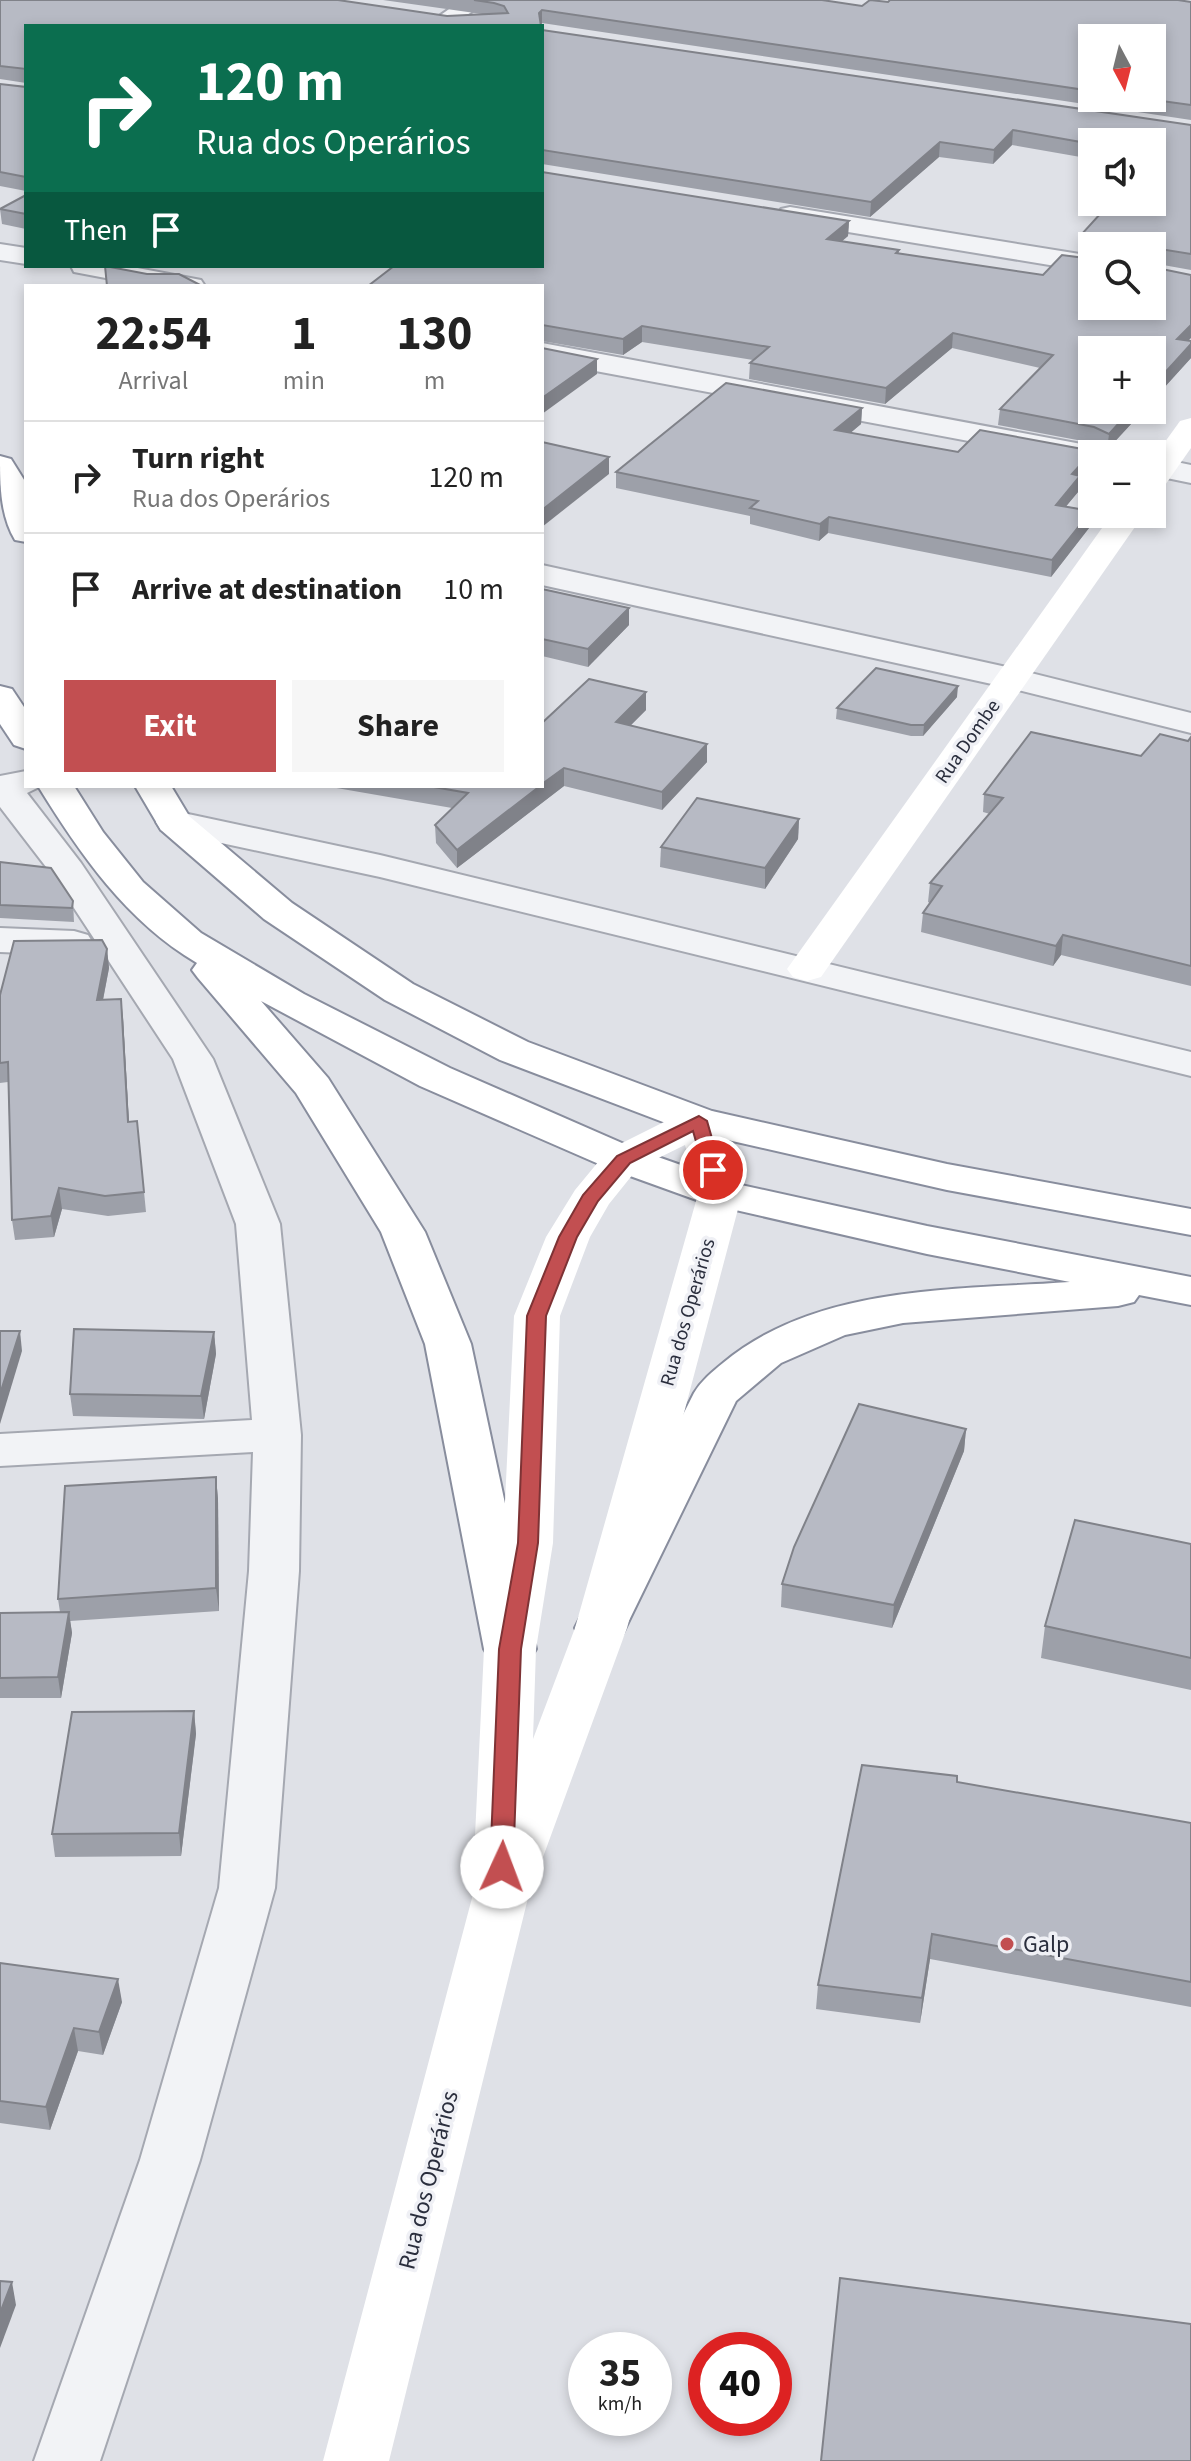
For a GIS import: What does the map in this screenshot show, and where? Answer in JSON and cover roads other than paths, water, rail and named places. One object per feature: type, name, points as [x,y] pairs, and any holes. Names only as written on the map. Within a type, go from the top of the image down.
[{"type":"main road","points":[[1166,469],[1191,427]]},
{"type":"main road","points":[[12,475],[24,525]]},
{"type":"main road","name":"Rua Dombe","points":[[807,969],[1118,528]]},
{"type":"main road","points":[[0,696],[24,735]]},
{"type":"main road","points":[[57,788],[88,837],[130,890],[187,941],[313,1087],[403,1232],[448,1344],[510,1649]]},
{"type":"main road","points":[[154,788],[174,822],[278,911],[399,992],[514,1051],[699,1121],[947,1177],[1191,1222]]},
{"type":"main road","points":[[187,941],[290,1002],[435,1077],[623,1159],[720,1194],[1178,1290]]},
{"type":"main road","points":[[699,1121],[720,1194]]},
{"type":"main road","name":"Rua dos Operários","points":[[500,1898],[510,1649],[528,1543],[537,1316],[568,1237],[590,1199],[623,1159],[699,1121]]},
{"type":"main road","name":"Rua dos Operários","points":[[356,2461],[500,1898],[601,1628],[720,1194]]},
{"type":"main road","points":[[601,1628],[717,1393],[765,1352],[833,1323],[903,1309],[1178,1290]]},
{"type":"street","points":[[434,20],[477,0]]},
{"type":"street","points":[[434,20],[479,24]]},
{"type":"street","points":[[762,211],[1078,262]]},
{"type":"street","points":[[0,252],[24,256]]},
{"type":"street","points":[[95,268],[180,284]]},
{"type":"street","points":[[544,352],[1078,452]]},
{"type":"street","points":[[544,575],[1011,678],[1191,723]]},
{"type":"street","points":[[10,785],[193,1059],[258,1224],[277,1435],[274,1571],[247,1888],[170,2160],[67,2461]]},
{"type":"street","points":[[174,822],[380,866],[1191,1064]]},
{"type":"street","points":[[0,940],[119,945]]},
{"type":"street","points":[[0,1450],[277,1435]]},
{"type":"place","name":"Galp","points":[[1007,1944]]}]
